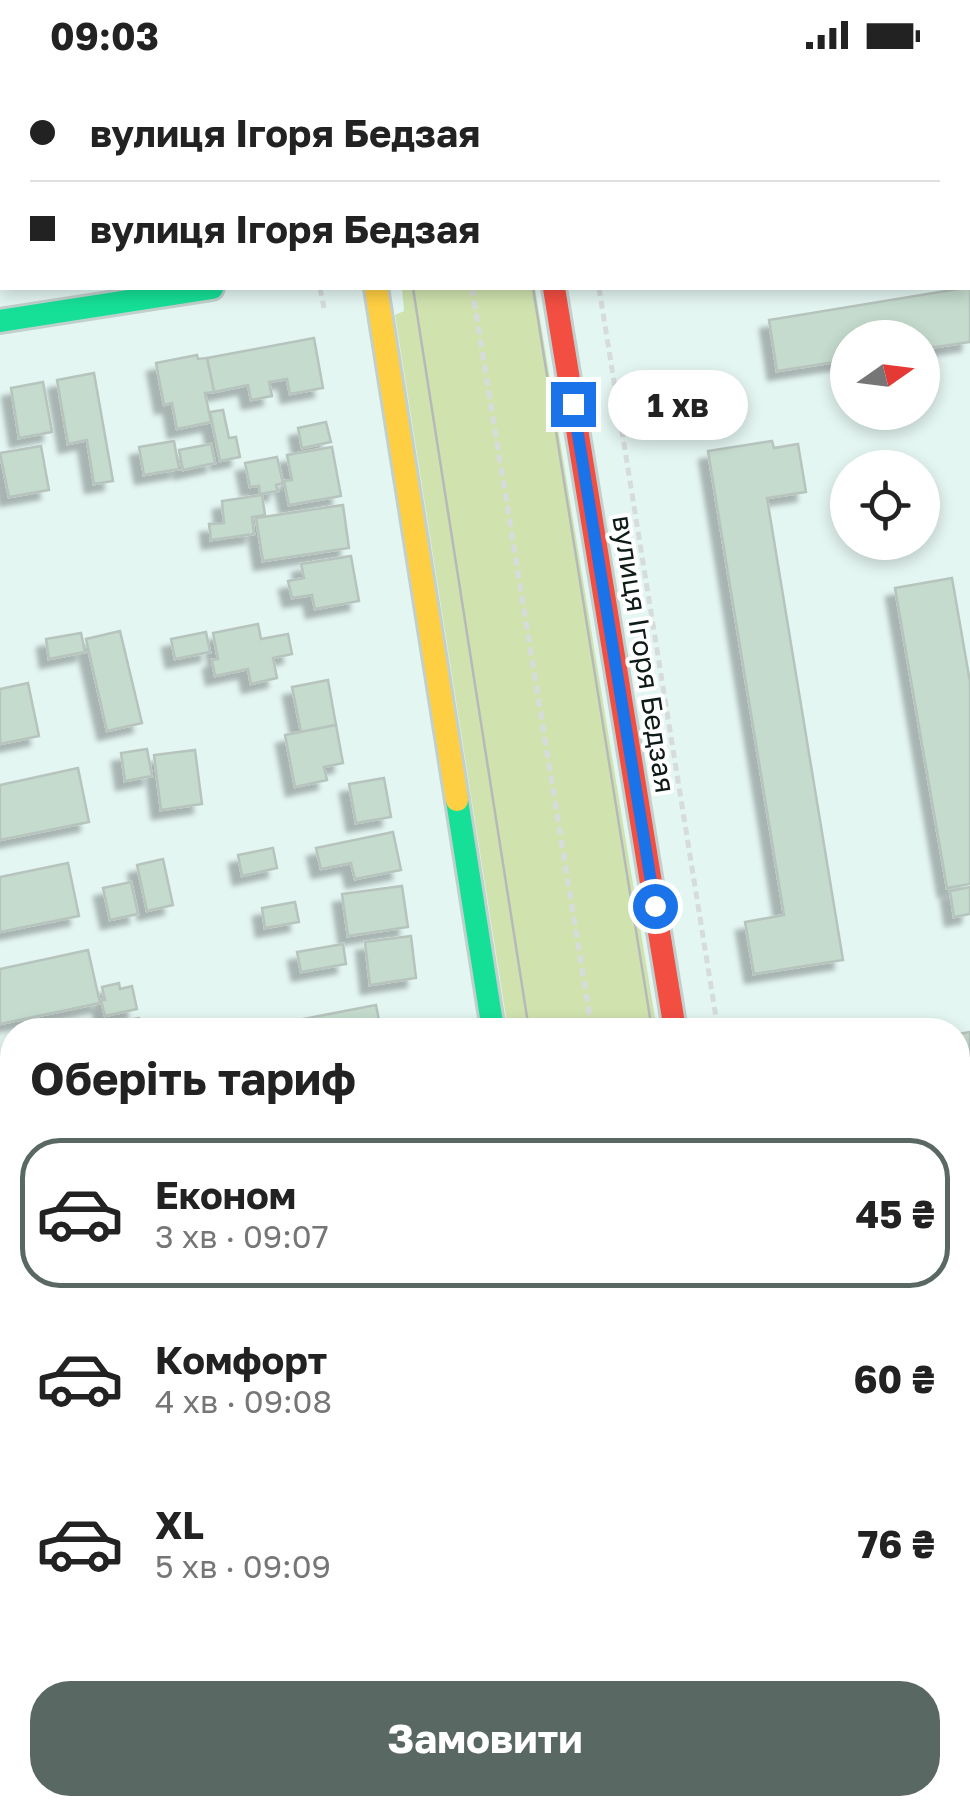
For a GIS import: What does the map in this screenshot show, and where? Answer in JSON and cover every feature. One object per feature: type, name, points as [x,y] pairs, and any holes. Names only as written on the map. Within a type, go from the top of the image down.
[{"type":"street","points":[[0,321],[199,290]]},
{"type":"street","points":[[376,290],[491,1018]]},
{"type":"street","name":"вулиця Ігоря Бедзая","points":[[554,290],[673,1018]]},
{"type":"path","points":[[761,70],[772,70]]},
{"type":"path","points":[[320,290],[324,308]]},
{"type":"path","points":[[472,290],[590,1018]]},
{"type":"path","points":[[599,290],[716,1018]]},
{"type":"green space","points":[[402,290],[535,290],[655,1018],[506,1018],[395,315],[404,311]]},
{"type":"building","points":[[970,290],[970,342],[940,346],[940,320],[830,320],[830,363],[777,371],[769,320]]},
{"type":"building","points":[[314,338],[323,388],[290,394],[287,379],[269,382],[272,396],[251,400],[248,385],[214,392],[207,358]]},
{"type":"building","points":[[197,355],[198,359],[207,358],[214,392],[205,393],[211,422],[177,429],[172,403],[164,405],[156,363]]},
{"type":"building","points":[[94,373],[113,481],[94,484],[87,440],[68,444],[57,380]]},
{"type":"building","points":[[43,382],[52,432],[19,438],[11,388]]},
{"type":"building","points":[[223,410],[229,438],[236,437],[240,457],[220,461],[210,412]]},
{"type":"building","points":[[326,422],[331,442],[302,448],[298,428]]},
{"type":"building","points":[[174,441],[179,469],[144,475],[139,447]]},
{"type":"building","points":[[772,441],[774,448],[798,444],[806,492],[767,498],[843,960],[754,974],[745,922],[784,915],[708,451]]},
{"type":"building","points":[[211,444],[215,463],[183,470],[179,450]]},
{"type":"building","points":[[41,446],[49,490],[9,497],[0,453]]},
{"type":"building","points":[[332,447],[341,496],[289,505],[284,481],[292,480],[287,455]]},
{"type":"building","points":[[277,457],[283,483],[276,485],[278,491],[260,494],[259,486],[250,487],[245,463]]},
{"type":"building","points":[[262,495],[265,515],[252,517],[254,534],[211,540],[209,524],[224,523],[222,501]]},
{"type":"building","points":[[343,505],[349,548],[263,561],[256,518]]},
{"type":"building","points":[[351,556],[359,601],[315,609],[312,595],[292,598],[288,581],[304,578],[301,564]]},
{"type":"building","points":[[952,578],[970,682],[970,884],[947,888],[895,588]]},
{"type":"building","points":[[258,624],[261,639],[288,634],[292,654],[273,658],[277,678],[251,684],[248,669],[215,676],[212,660],[218,659],[213,633]]},
{"type":"building","points":[[120,631],[142,723],[107,731],[86,639]]},
{"type":"building","points":[[206,632],[210,652],[175,659],[171,639]]},
{"type":"building","points":[[81,633],[85,652],[49,659],[46,639]]},
{"type":"building","points":[[328,680],[336,725],[301,732],[292,687]]},
{"type":"building","points":[[28,683],[39,736],[0,744],[0,689]]},
{"type":"building","points":[[336,725],[343,763],[324,767],[327,780],[295,787],[285,735]]},
{"type":"building","points":[[147,749],[152,776],[125,781],[121,753]]},
{"type":"building","points":[[195,750],[202,804],[161,810],[154,755]]},
{"type":"building","points":[[78,768],[89,822],[0,840],[0,785]]},
{"type":"building","points":[[384,778],[391,817],[356,823],[349,784]]},
{"type":"building","points":[[393,832],[401,870],[355,879],[351,863],[321,869],[316,848]]},
{"type":"building","points":[[273,848],[277,868],[242,876],[238,855]]},
{"type":"building","points":[[163,859],[173,905],[147,911],[137,865]]},
{"type":"building","points":[[68,863],[79,916],[0,932],[0,877]]},
{"type":"building","points":[[131,882],[138,914],[110,920],[103,888]]},
{"type":"building","points":[[402,886],[408,927],[348,936],[342,894]]},
{"type":"building","points":[[970,887],[970,914],[954,917],[950,891]]},
{"type":"building","points":[[295,902],[299,922],[265,928],[262,908]]},
{"type":"building","points":[[411,936],[416,978],[370,985],[365,942]]},
{"type":"building","points":[[343,944],[346,964],[301,972],[297,952]]},
{"type":"building","points":[[88,950],[100,1003],[29,1018],[0,1018],[0,969]]},
{"type":"building","points":[[119,983],[120,989],[132,986],[137,1009],[105,1016],[102,987]]},
{"type":"building","points":[[376,1005],[379,1018],[308,1018]]},
{"type":"tram line","points":[[413,290],[527,1018]]},
{"type":"tram line","points":[[533,290],[650,1018]]},
{"type":"traffic: fast","points":[[0,321],[199,290]]},
{"type":"traffic: fast","points":[[457,800],[491,1018]]},
{"type":"traffic: slow","points":[[376,290],[457,800]]},
{"type":"traffic: jam","points":[[554,290],[673,1018]]},
{"type":"route","points":[[573,404],[655,906]]}]
